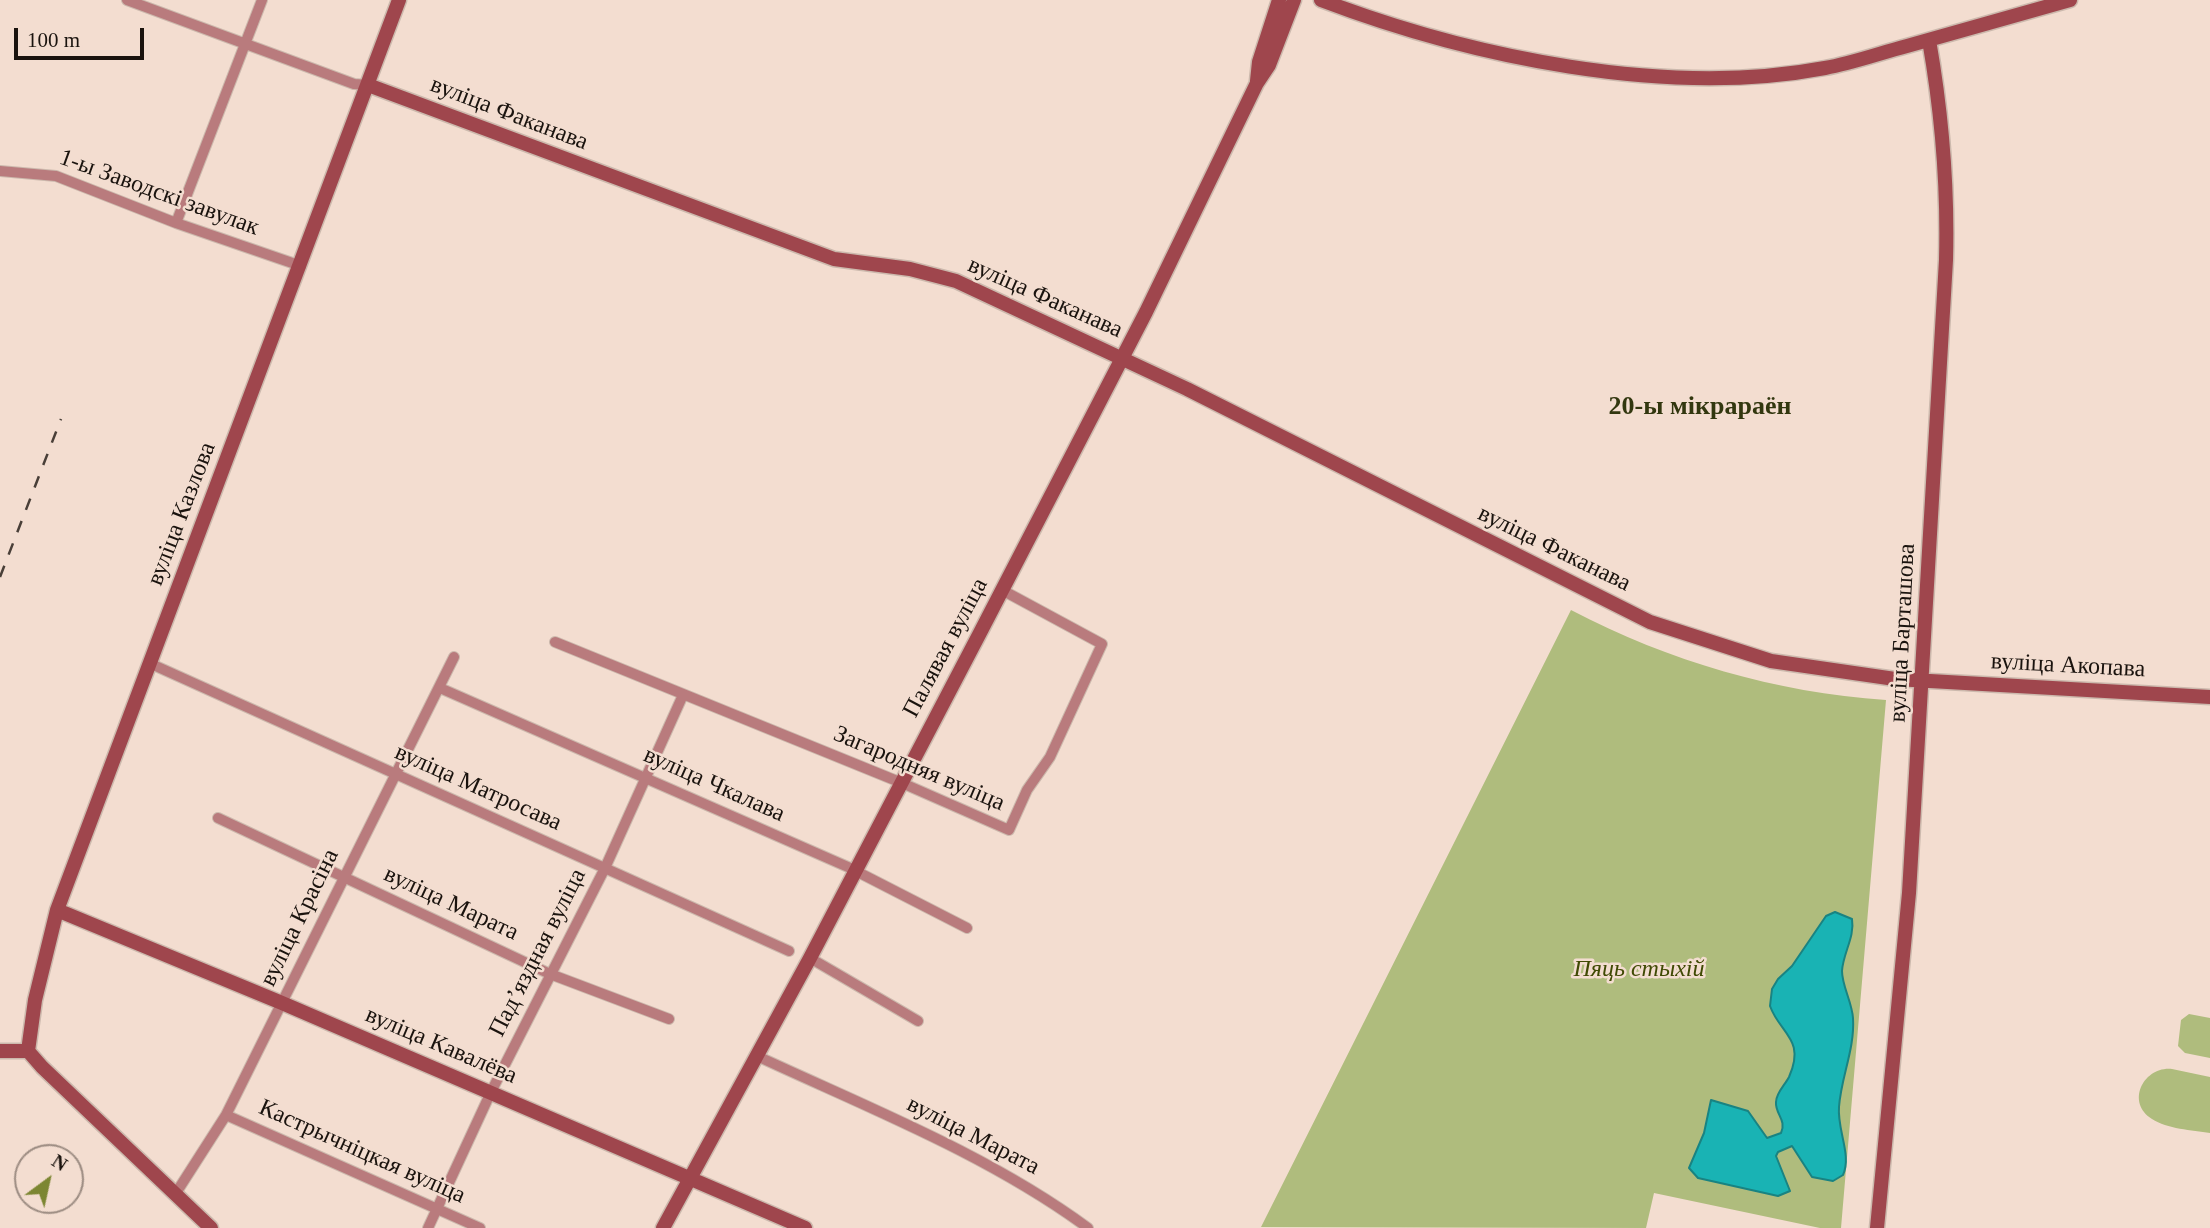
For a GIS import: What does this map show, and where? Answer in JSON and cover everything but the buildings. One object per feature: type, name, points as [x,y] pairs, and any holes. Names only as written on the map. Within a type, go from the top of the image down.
[{"type":"main road","name":"вуліца Казлова","points":[[28,1051],[36,1000],[57,910],[399,0]]},
{"type":"main road","name":"Палявая вуліца","points":[[1257,83],[1259,62],[1279,0]]},
{"type":"main road","name":"Палявая вуліца","points":[[663,1228],[856,872],[1122,358],[1257,83],[1269,65],[1294,0]]},
{"type":"main road","points":[[1321,0],[1410,30],[1472,46],[1667,78],[1724,81],[1827,68],[2070,0]]},
{"type":"main road","name":"вуліца Барташова","points":[[1877,1228],[1907,918],[1923,680],[1948,196],[1929,40]]},
{"type":"main road","name":"вуліца Факанава","points":[[368,85],[834,259],[910,270],[956,281],[1122,358],[1659,625],[1771,662],[1923,680]]},
{"type":"main road","name":"вуліца Акопава","points":[[1923,680],[2210,697]]},
{"type":"main road","name":"вуліца Кавалёва","points":[[57,910],[282,1003],[805,1228]]},
{"type":"main road","points":[[0,1051],[28,1051],[211,1228]]},
{"type":"street","name":"вуліца Факанава","points":[[127,0],[354,84],[368,85]]},
{"type":"street","points":[[176,223],[262,0]]},
{"type":"street","name":"1-ы Заводскі завулак","points":[[0,171],[56,176],[176,223],[301,266]]},
{"type":"street","name":"Загародняя вуліца","points":[[555,642],[902,783],[1009,830],[1027,790],[1050,757],[1102,644],[1002,590]]},
{"type":"street","name":"вуліца Красіна","points":[[176,1193],[226,1115],[343,877],[398,775],[454,657]]},
{"type":"street","name":"вуліца Матросава","points":[[149,663],[789,951]]},
{"type":"street","name":"вуліца Чкалава","points":[[440,688],[856,872],[967,928]]},
{"type":"street","name":"Падʼяздная вуліца","points":[[428,1228],[491,1092],[605,869],[683,695]]},
{"type":"street","name":"вуліца Марата","points":[[218,818],[550,974],[669,1019]]},
{"type":"street","points":[[810,958],[918,1021]]},
{"type":"street","name":"вуліца Марата","points":[[757,1056],[899,1121],[1043,1195],[1088,1228]]},
{"type":"street","name":"Кастрычніцкая вуліца","points":[[226,1115],[480,1228]]},
{"type":"green space","name":"Пяць стыхій","points":[[1571,610],[1647,645],[1724,672],[1804,690],[1886,700],[1841,1228],[1820,1228],[1654,1193],[1646,1228],[1261,1227]]},
{"type":"green space","points":[[2189,1014],[2210,1018],[2210,1058],[2185,1053],[2178,1046],[2181,1020]]},
{"type":"green space","points":[[2172,1069],[2210,1077],[2210,1133],[2165,1125],[2144,1112],[2140,1104],[2141,1086],[2153,1073]]},
{"type":"water","points":[[1835,912],[1852,919],[1842,971],[1853,1018],[1852,1041],[1839,1107],[1846,1159],[1843,1175],[1833,1181],[1812,1177],[1792,1146],[1778,1152],[1776,1156],[1790,1191],[1778,1196],[1698,1178],[1689,1168],[1704,1133],[1711,1100],[1748,1111],[1767,1138],[1781,1133],[1783,1124],[1776,1099],[1789,1077],[1795,1054],[1790,1038],[1770,1006],[1772,989],[1792,966],[1826,916]]},
{"type":"railway","points":[[0,577],[61,419]]},
{"type":"district","name":"20-ы мікрараён","points":[[1700,407]]}]
